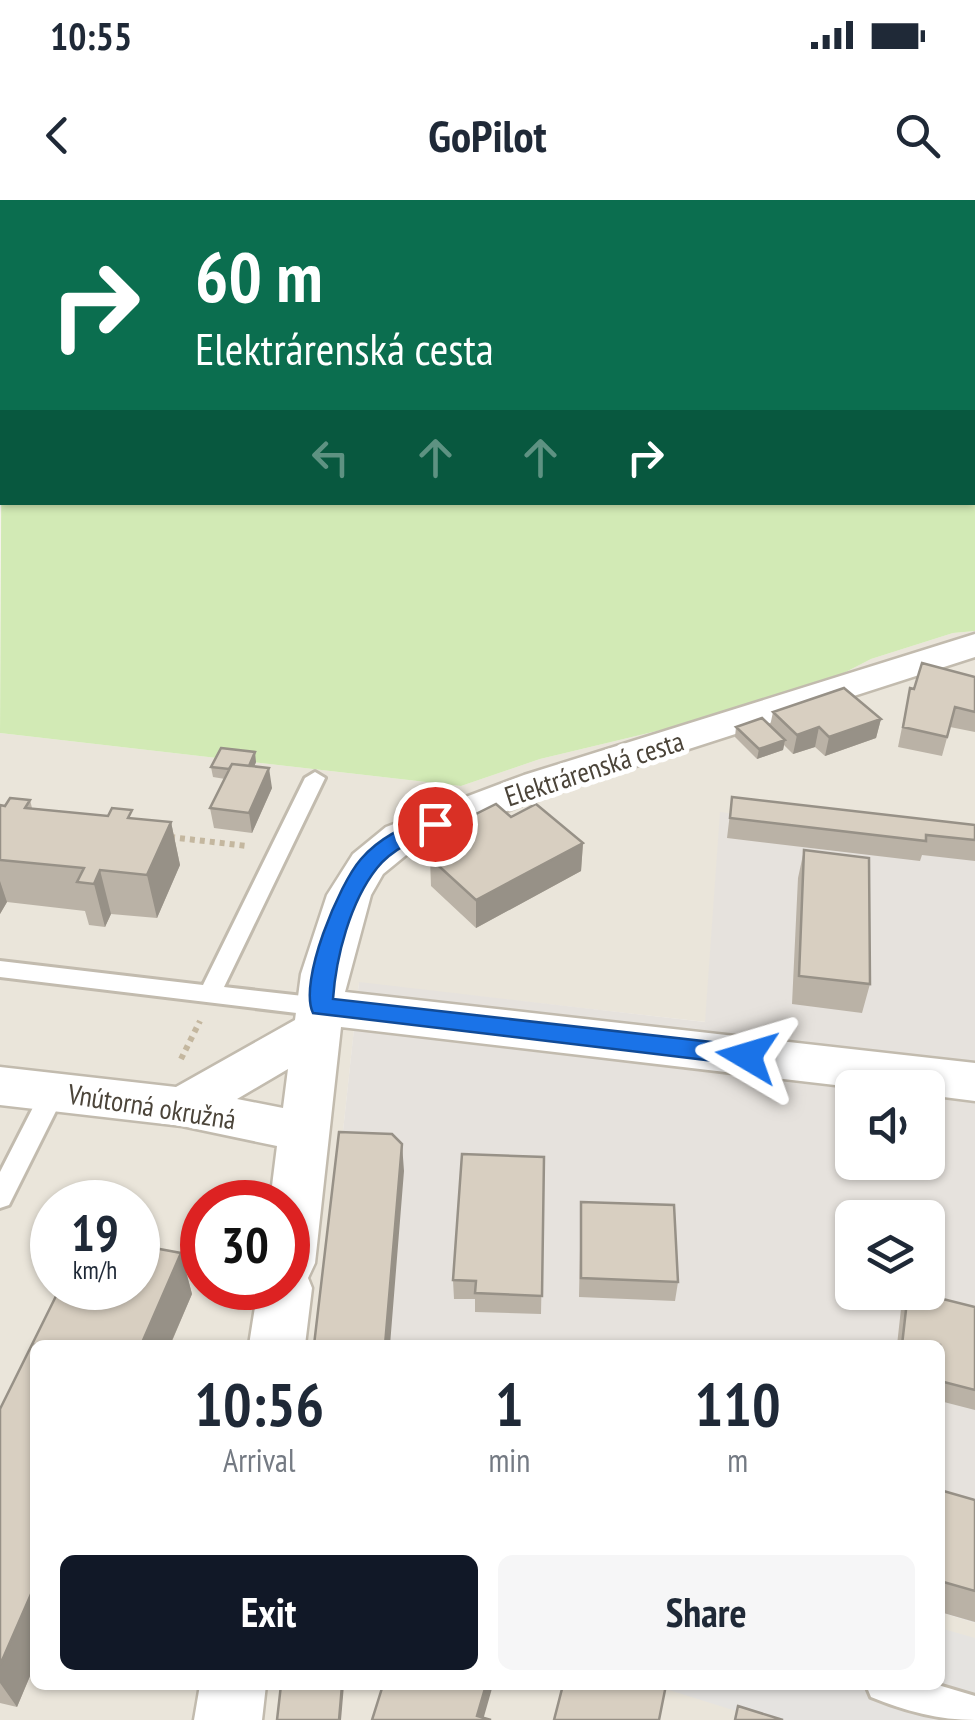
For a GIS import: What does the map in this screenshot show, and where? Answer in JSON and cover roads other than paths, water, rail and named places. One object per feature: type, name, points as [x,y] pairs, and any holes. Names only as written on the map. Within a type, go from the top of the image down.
[{"type":"street","name":"Elektrárenská cesta","points":[[318,1019],[324,974],[350,895],[368,864],[401,837],[538,784],[975,645]]},
{"type":"street","points":[[177,1092],[318,1019],[975,1082]]},
{"type":"street","points":[[298,1180],[318,1019]]},
{"type":"street","name":"Vnútorná okružná","points":[[0,1086],[54,1091],[177,1092],[304,1132]]},
{"type":"street","points":[[279,1340],[282,1310]]},
{"type":"street","points":[[228,1720],[232,1690]]},
{"type":"lane","points":[[209,999],[315,778]]},
{"type":"lane","points":[[0,969],[318,1019]]},
{"type":"lane","points":[[0,1198],[54,1091]]},
{"type":"lane","points":[[899,1690],[975,1714]]}]
